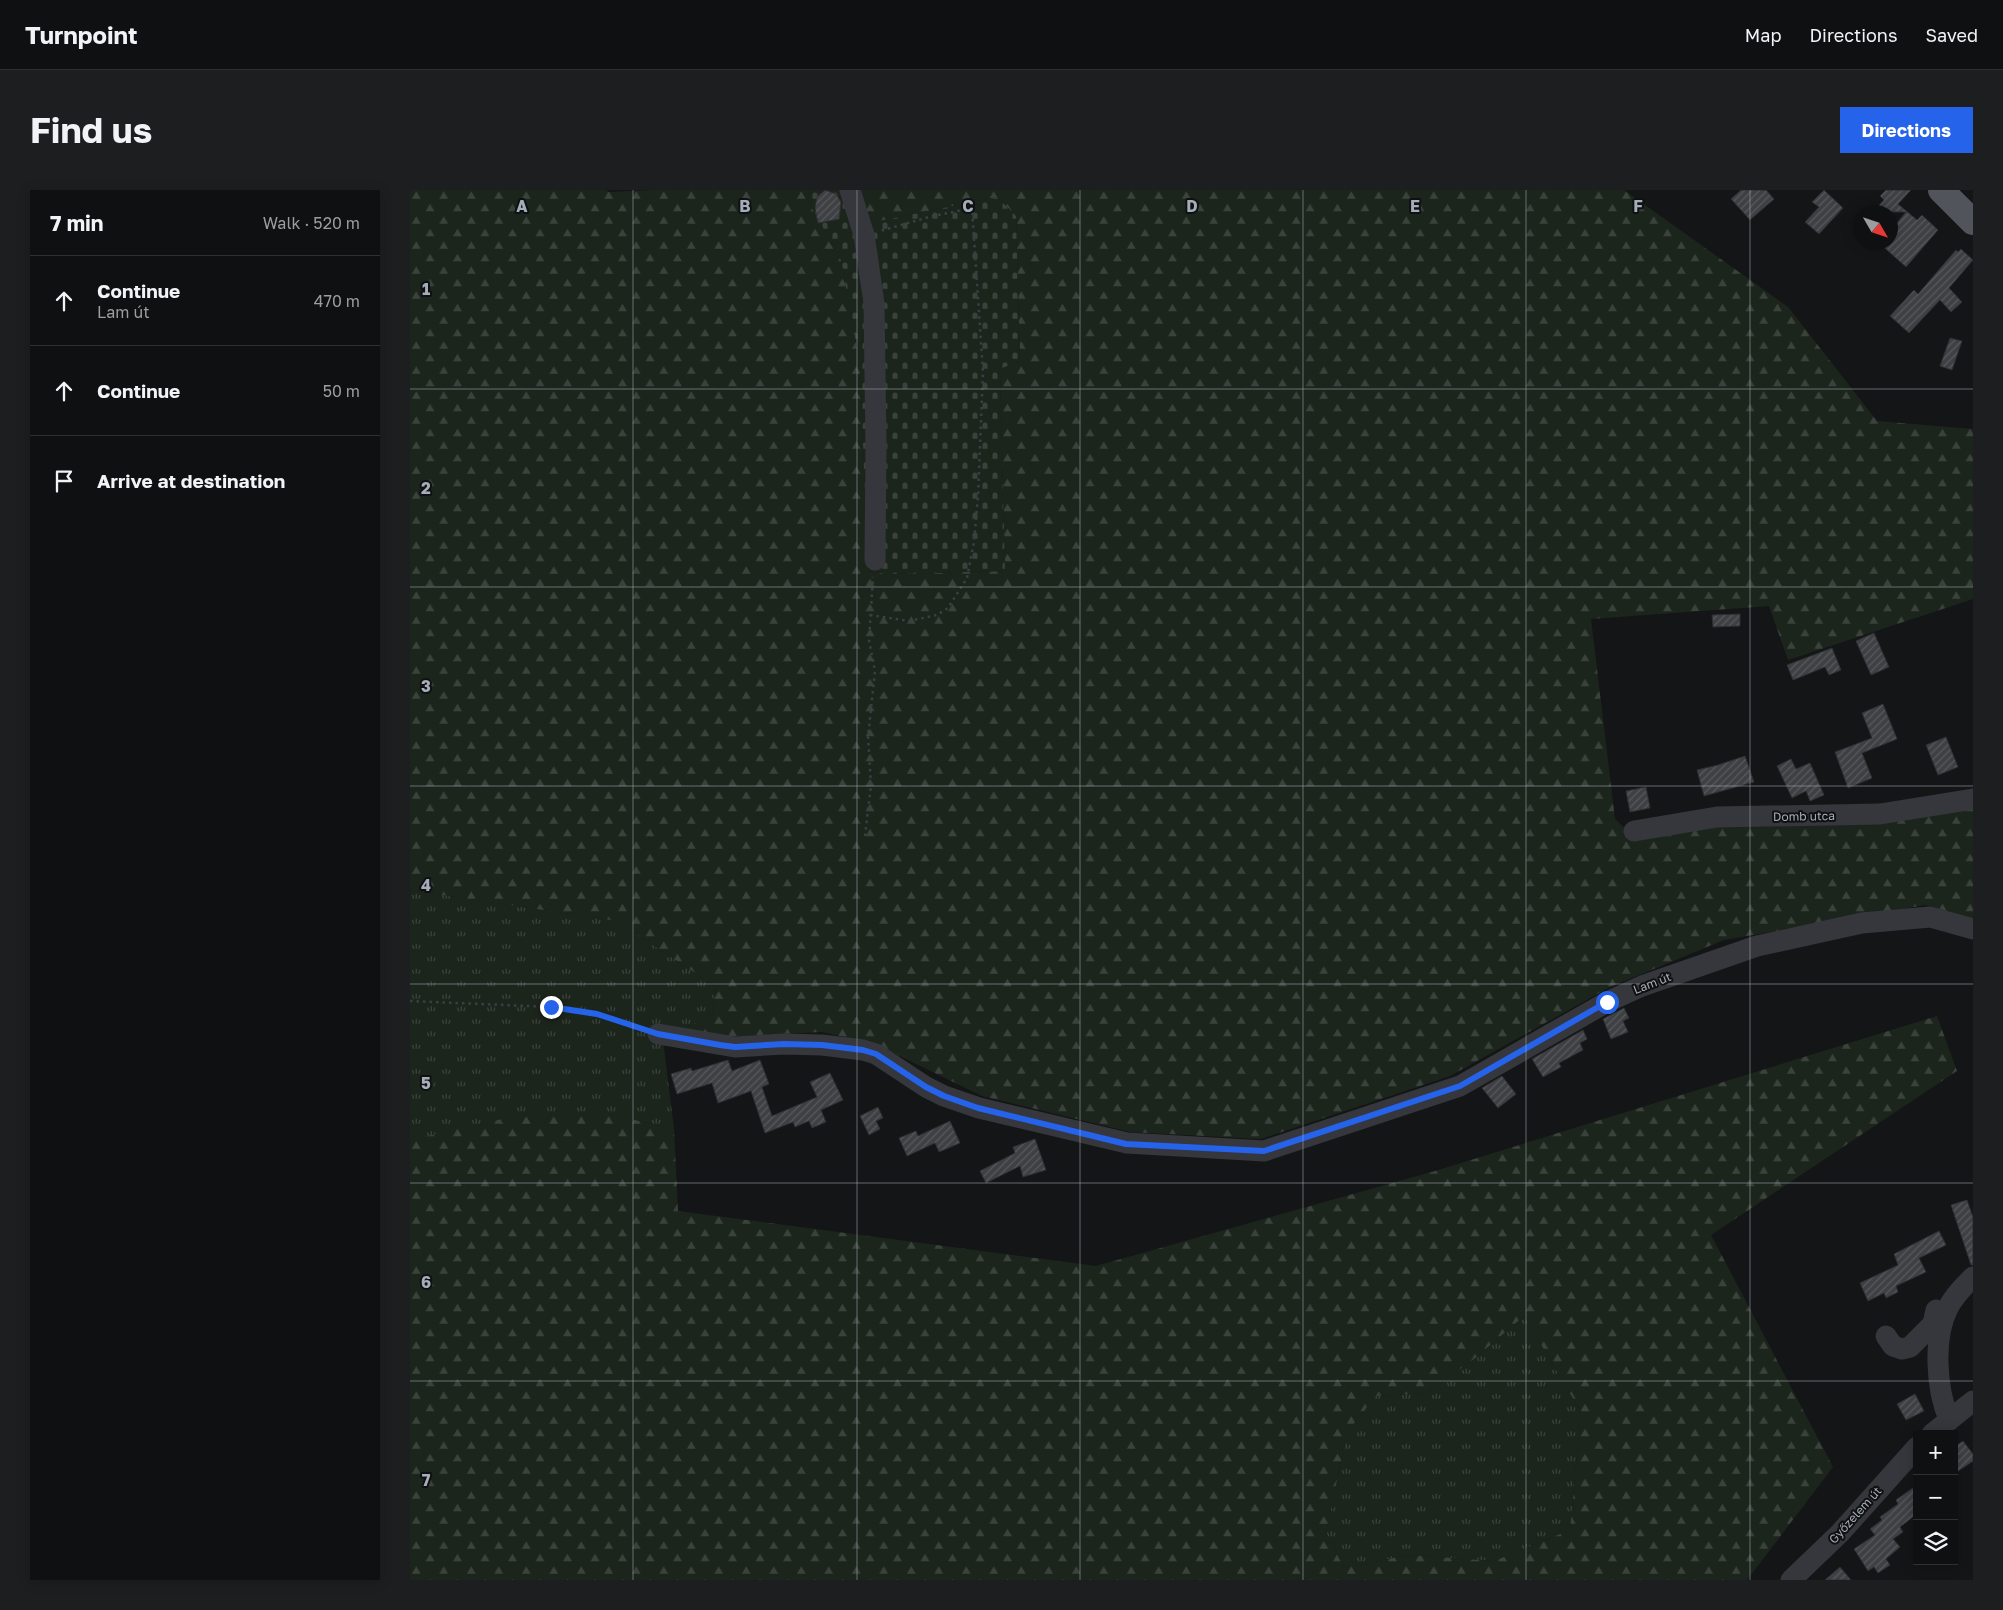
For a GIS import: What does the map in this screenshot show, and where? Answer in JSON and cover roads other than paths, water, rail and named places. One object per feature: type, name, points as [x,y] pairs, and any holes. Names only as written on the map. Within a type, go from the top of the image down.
[{"type":"main road","points":[[1941,190],[1973,222]]},
{"type":"street","points":[[850,190],[864,236],[874,303],[875,560]]},
{"type":"street","name":"Domb utca","points":[[1634,831],[1717,817],[1880,814],[1973,799]]},
{"type":"street","name":"Lam út","points":[[658,1034],[735,1047],[784,1044],[822,1045],[863,1050],[876,1054],[926,1087],[944,1096],[978,1108],[1126,1144],[1264,1151],[1460,1086],[1607,1002],[1642,986],[1757,946],[1862,923],[1930,917],[1973,929]]},
{"type":"street","points":[[1941,1426],[1944,1406],[1940,1382],[1939,1356],[1942,1327],[1948,1308],[1963,1287],[1973,1277]]},
{"type":"street","points":[[1886,1336],[1893,1346],[1902,1349],[1910,1347],[1933,1324],[1936,1310]]},
{"type":"street","points":[[1927,1331],[1926,1373],[1931,1399],[1941,1426]]},
{"type":"street","points":[[1941,1426],[1973,1402]]},
{"type":"street","name":"Győzelem út","points":[[1791,1580],[1840,1533],[1913,1452]]}]
